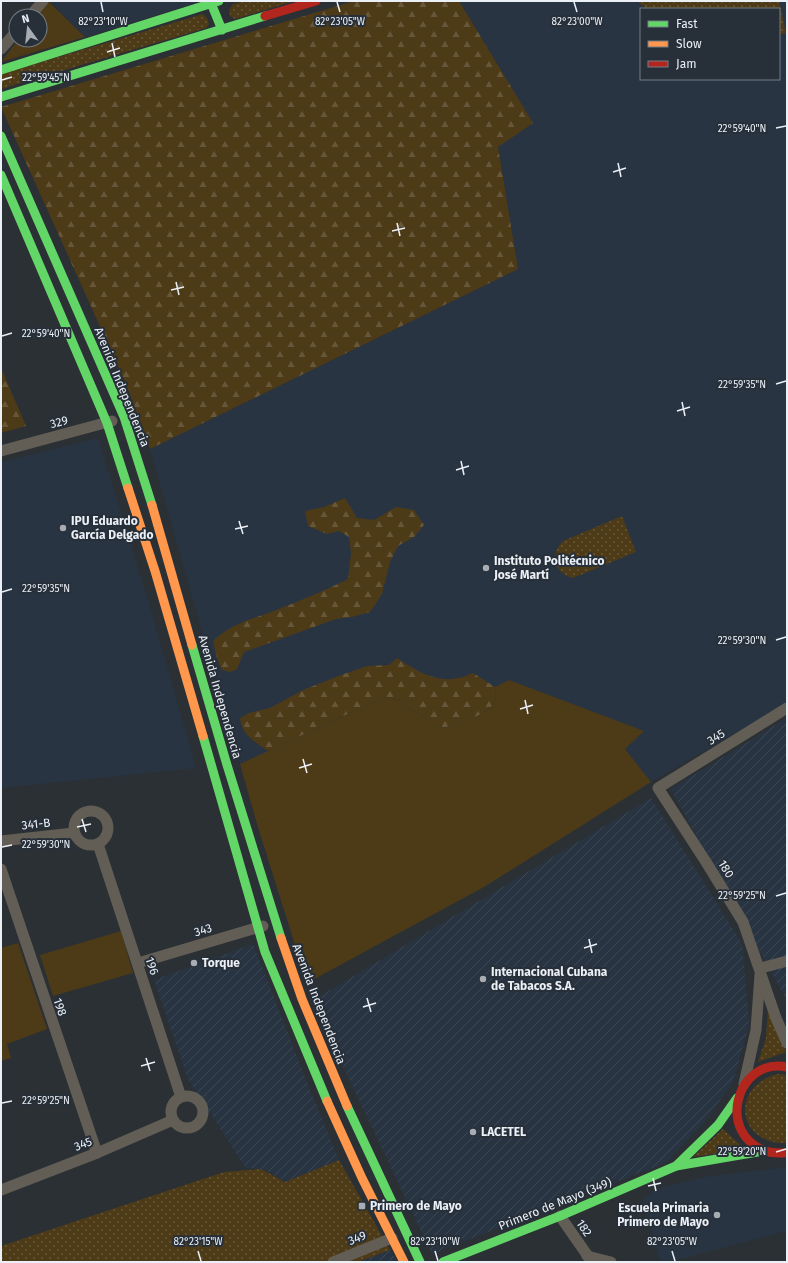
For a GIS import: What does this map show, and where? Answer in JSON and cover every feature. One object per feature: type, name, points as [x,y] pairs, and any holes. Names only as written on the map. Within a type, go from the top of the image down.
[{"type":"main road","points":[[1,97],[316,1]]},
{"type":"main road","points":[[1,70],[213,2],[222,30]]},
{"type":"main road","name":"Avenida Independencia","points":[[1,136],[124,417],[145,481],[227,765],[275,922],[302,999],[356,1128],[420,1262]]},
{"type":"main road","points":[[1,175],[108,423],[154,571],[258,927],[287,1007],[315,1076],[404,1262]]},
{"type":"main road","points":[[744,1084],[755,1073],[769,1067],[787,1067]]},
{"type":"main road","name":"Primero de Mayo (349)","points":[[676,1166],[718,1125],[737,1098],[744,1084]]},
{"type":"main road","points":[[737,1098],[735,1111],[740,1129],[752,1145],[764,1151],[777,1154],[787,1153]]},
{"type":"main road","name":"Primero de Mayo (349)","points":[[443,1262],[560,1216],[676,1166],[764,1151]]},
{"type":"street","points":[[1,49],[8,41]]},
{"type":"street","name":"329","points":[[1,451],[108,423],[124,417]]},
{"type":"street","name":"345","points":[[658,788],[787,708]]},
{"type":"street","name":"180","points":[[658,788],[743,922],[761,968],[776,1018],[787,1043]]},
{"type":"street","points":[[87,811],[99,812],[107,820],[108,831],[103,841],[98,844],[92,845],[81,842],[74,833],[74,822],[82,813],[87,811]]},
{"type":"street","name":"341-B","points":[[1,841],[74,833]]},
{"type":"street","name":"196","points":[[98,844],[181,1097]]},
{"type":"street","name":"198","points":[[1,869],[97,1153]]},
{"type":"street","name":"343","points":[[138,963],[275,922]]},
{"type":"street","points":[[761,968],[787,961]]},
{"type":"street","name":"180","points":[[744,1084],[756,1030],[761,968]]},
{"type":"street","points":[[287,1007],[302,999]]},
{"type":"street","points":[[190,1096],[199,1102],[202,1107],[202,1118],[195,1126],[190,1128],[180,1127],[173,1120],[171,1116],[172,1106],[181,1097],[190,1096]]},
{"type":"street","name":"345","points":[[2,1188],[97,1153],[173,1120]]},
{"type":"street","name":"182","points":[[560,1216],[589,1259],[610,1262]]},
{"type":"street","name":"349","points":[[333,1262],[392,1238]]},
{"type":"shaded area","points":[[50,1],[202,1],[85,37]]},
{"type":"shaded area","name":"Instituto Politécnico José Martí","points":[[459,1],[787,1],[787,703],[651,782],[484,887],[307,983],[257,824],[150,449],[518,269],[498,145],[533,123]]},
{"type":"shaded area","points":[[98,438],[146,594],[196,768],[1,788],[1,462]]},
{"type":"shaded area","points":[[787,718],[787,1001],[671,789]]},
{"type":"shaded area","points":[[651,798],[742,944],[749,1025],[733,1082],[703,1124],[665,1163],[432,1254],[312,1001]]},
{"type":"shaded area","points":[[253,944],[339,1160],[285,1182],[261,1169],[246,1168],[188,1079],[154,980]]},
{"type":"shaded area","name":"Escuela Primaria Primero de Mayo","points":[[787,1167],[787,1231],[669,1262],[660,1262],[643,1198],[661,1187],[710,1176]]},
{"type":"shaded area","points":[[390,1250],[397,1262],[358,1262]]},
{"type":"green space","points":[[246,1],[295,1],[235,19],[230,16],[229,10],[233,4]]},
{"type":"green space","points":[[354,1],[459,1],[533,123],[498,147],[518,269],[150,449],[126,384],[1,107]]},
{"type":"green space","points":[[637,1],[779,1],[786,33],[780,35],[780,8],[645,8]]},
{"type":"green space","points":[[49,2],[85,37],[1,62],[12,48],[48,48],[48,8],[44,8]]},
{"type":"green space","points":[[203,14],[207,18],[209,24],[206,28],[1,89],[1,74]]},
{"type":"green space","points":[[1,368],[26,426],[1,433]]},
{"type":"green space","points":[[345,498],[357,518],[374,520],[396,507],[414,510],[424,525],[414,537],[398,546],[390,562],[382,594],[370,612],[352,617],[336,619],[244,652],[237,669],[230,672],[222,670],[217,659],[213,641],[220,635],[234,626],[302,600],[348,579],[351,553],[349,537],[339,531],[327,534],[308,526],[305,511],[324,507]]},
{"type":"green space","points":[[622,516],[636,552],[573,578],[561,572],[555,558],[556,552],[563,541]]},
{"type":"green space","points":[[397,658],[424,674],[443,679],[462,677],[473,673],[495,687],[496,697],[494,703],[482,713],[474,717],[443,728],[409,708],[402,701],[385,697],[268,751],[250,738],[243,729],[240,718],[249,713],[270,708],[303,690],[367,666],[389,665]]},
{"type":"green space","points":[[509,680],[644,731],[625,749],[651,782],[484,887],[307,983],[257,824],[240,764],[385,697],[402,701],[409,708],[443,728],[457,724],[482,713],[489,708],[494,703],[496,697],[495,687]]},
{"type":"green space","points":[[121,931],[133,973],[53,996],[40,955]]},
{"type":"green space","points":[[18,943],[47,1029],[7,1044],[11,1058],[1,1061],[1,948]]},
{"type":"green space","points":[[768,1008],[786,1052],[758,1062],[766,1038]]},
{"type":"green space","points":[[778,1074],[787,1075],[787,1143],[770,1141],[758,1135],[749,1125],[745,1114],[746,1102],[752,1090],[762,1080]]},
{"type":"green space","points":[[723,1129],[745,1149],[693,1157]]},
{"type":"green space","points":[[339,1160],[390,1250],[358,1262],[1,1262],[1,1246],[224,1172],[261,1169],[285,1182]]},
{"type":"traffic: fast","points":[[1,70],[219,1]]},
{"type":"traffic: fast","points":[[211,3],[222,30]]},
{"type":"traffic: fast","points":[[1,97],[265,16]]},
{"type":"traffic: fast","points":[[1,136],[124,417],[152,505]]},
{"type":"traffic: fast","points":[[1,175],[107,423],[128,488]]},
{"type":"traffic: fast","points":[[192,645],[227,765],[281,938]]},
{"type":"traffic: fast","points":[[203,736],[265,952],[327,1101]]},
{"type":"traffic: fast","points":[[676,1166],[718,1125],[737,1098]]},
{"type":"traffic: fast","points":[[347,1106],[420,1262]]},
{"type":"traffic: fast","points":[[443,1262],[560,1216],[676,1166],[764,1151]]},
{"type":"traffic: slow","points":[[128,488],[155,571],[203,736]]},
{"type":"traffic: slow","points":[[152,505],[192,645]]},
{"type":"traffic: slow","points":[[281,938],[302,999],[347,1106]]},
{"type":"traffic: slow","points":[[327,1101],[362,1178],[404,1262]]},
{"type":"traffic: jam","points":[[265,16],[316,1]]},
{"type":"traffic: jam","points":[[787,1067],[769,1067],[755,1074],[744,1086],[738,1100],[737,1116],[742,1131],[752,1144],[769,1152],[787,1153]]},
{"type":"place","name":"IPU Eduardo García Delgado","points":[[63,528]]},
{"type":"place","name":"Instituto Politécnico José Martí","points":[[486,568]]},
{"type":"place","name":"Torque","points":[[194,963]]},
{"type":"place","name":"Internacional Cubana de Tabacos S.A.","points":[[483,979]]},
{"type":"place","name":"LACETEL","points":[[473,1132]]},
{"type":"place","name":"Primero de Mayo","points":[[362,1206]]},
{"type":"place","name":"Escuela Primaria Primero de Mayo","points":[[717,1215]]}]
